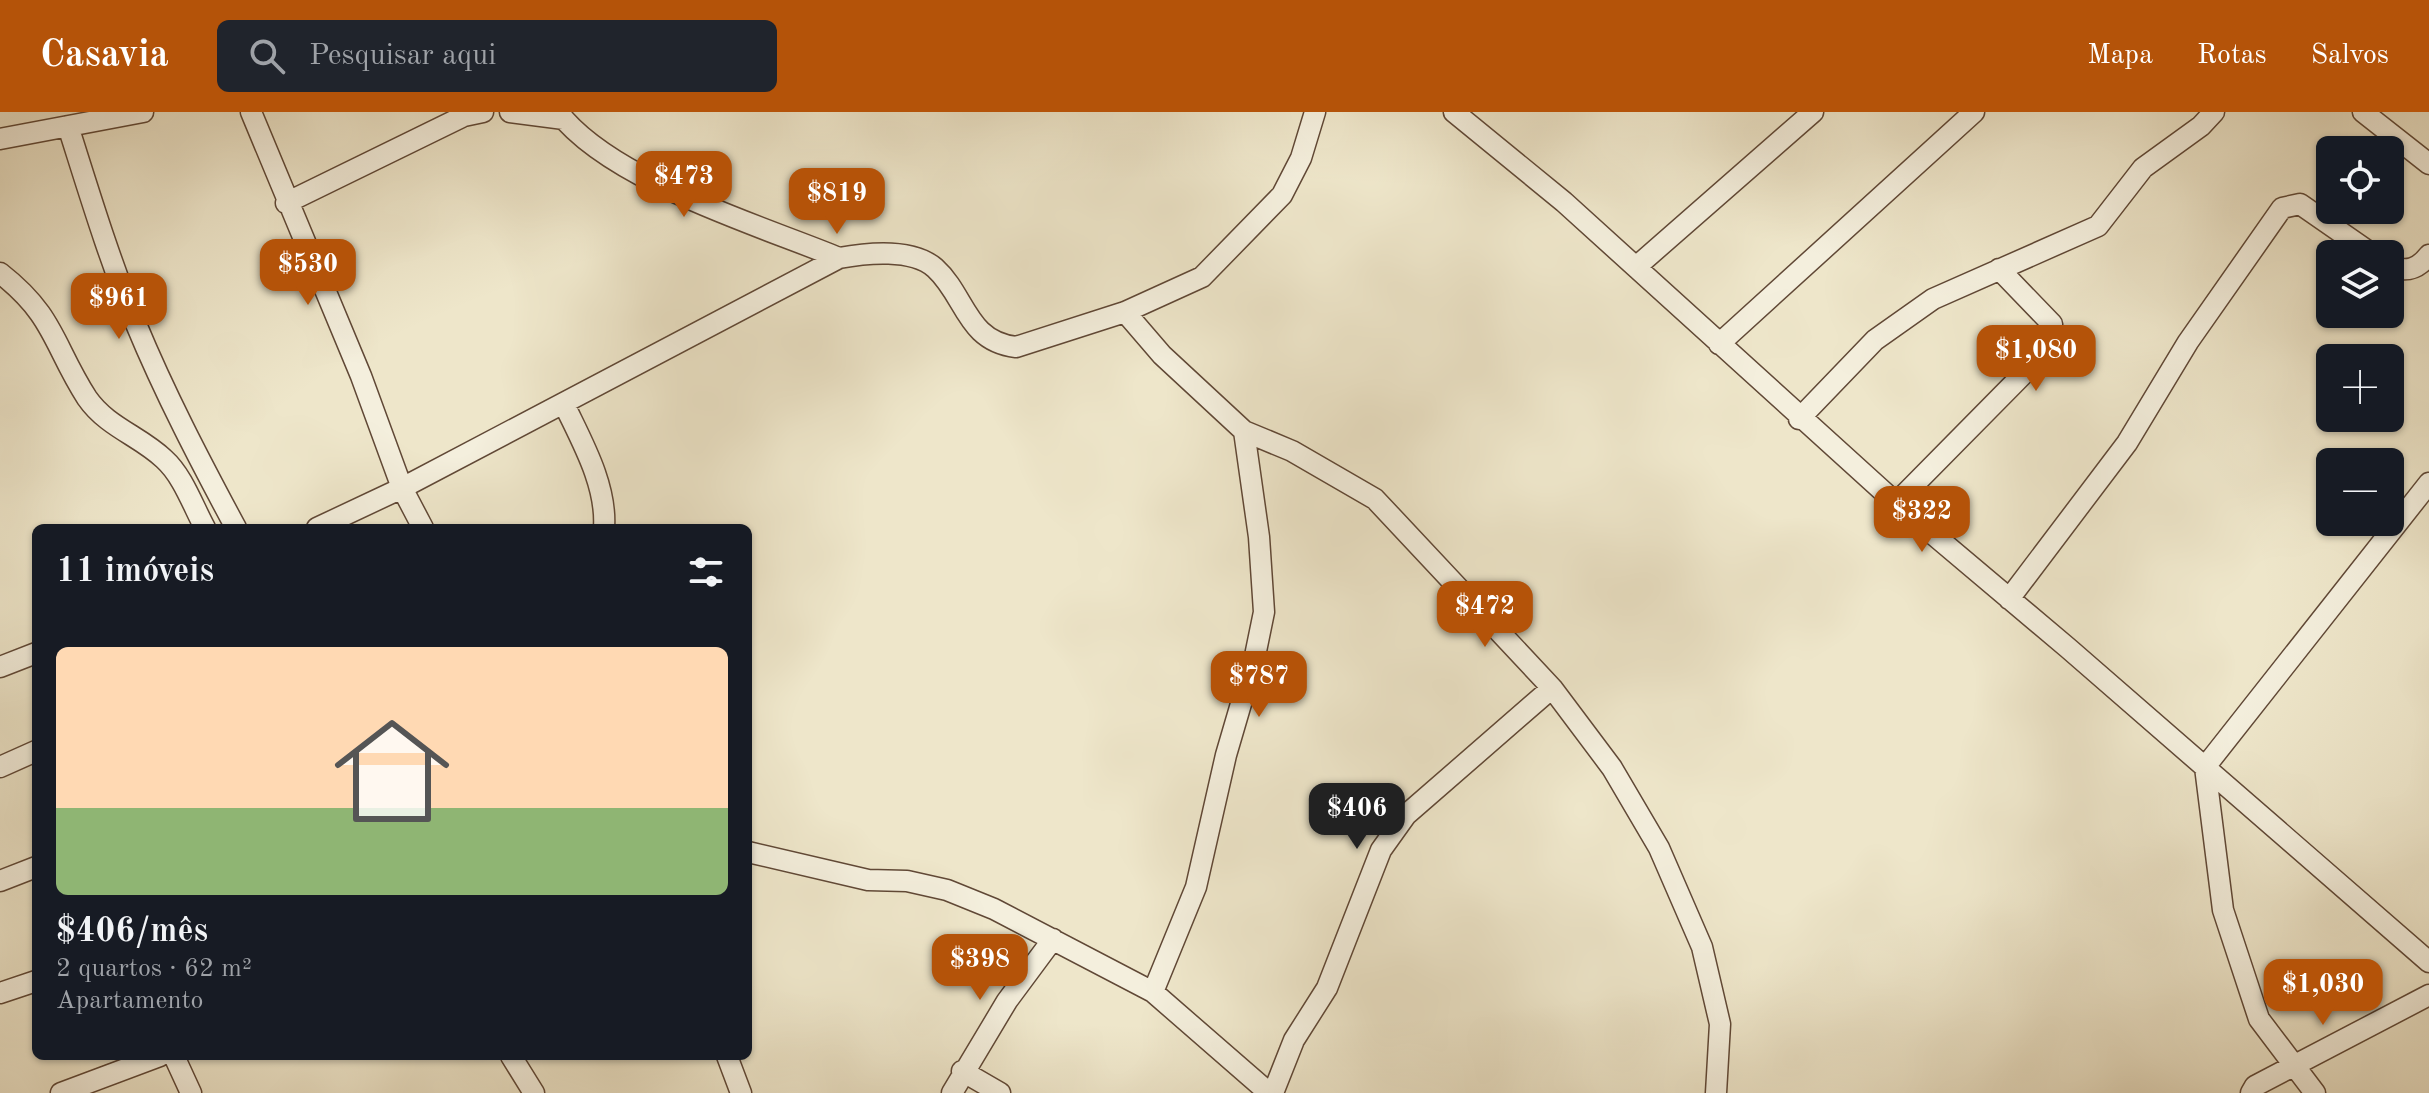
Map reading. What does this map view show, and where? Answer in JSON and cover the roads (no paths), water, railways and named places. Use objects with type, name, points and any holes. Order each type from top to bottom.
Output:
[{"type":"street","points":[[0,139],[143,112]]},
{"type":"street","points":[[251,112],[286,203],[361,376],[402,488],[421,524]]},
{"type":"street","points":[[286,203],[464,116],[483,112]]},
{"type":"street","points":[[510,112],[561,116],[614,160],[652,182],[839,258]]},
{"type":"street","points":[[326,524],[402,488],[769,292],[839,258],[865,253],[914,258],[935,268],[974,324],[996,345],[1016,347],[1125,312],[1202,277],[1282,195],[1301,158],[1315,112]]},
{"type":"street","points":[[1454,112],[1636,267],[1799,419],[2427,959]]},
{"type":"street","points":[[1636,267],[1813,112]]},
{"type":"street","points":[[1719,344],[1974,112]]},
{"type":"street","points":[[1799,419],[1875,340],[1933,299],[2050,250],[2098,226],[2143,168],[2201,126],[2214,112]]},
{"type":"street","points":[[2363,112],[2429,164]]},
{"type":"street","points":[[68,126],[107,249],[136,324],[179,421],[234,524]]},
{"type":"street","points":[[2009,599],[2127,443],[2188,342],[2282,208],[2300,204],[2352,240]]},
{"type":"street","points":[[2404,271],[2421,266],[2429,255]]},
{"type":"street","points":[[1896,503],[2053,344],[2052,324],[1999,269]]},
{"type":"street","points":[[0,273],[22,290],[46,318],[88,400],[120,431],[166,460],[203,524]]},
{"type":"street","points":[[1125,312],[1162,355],[1244,431],[1292,451],[1375,499],[1552,688],[1620,781],[1659,848],[1702,947],[1720,1024],[1716,1093]]},
{"type":"street","points":[[564,404],[592,464],[604,524]]},
{"type":"street","points":[[1153,992],[1196,887],[1226,755],[1255,656],[1264,612],[1259,537],[1244,431]]},
{"type":"street","points":[[2315,1093],[2259,1019],[2223,910],[2205,767],[2429,483]]},
{"type":"street","points":[[0,667],[32,655]]},
{"type":"street","points":[[752,853],[868,880],[907,881],[947,890],[1053,939],[1153,992],[1271,1093],[1294,1040],[1327,988],[1381,850],[1406,815],[1552,688]]},
{"type":"street","points":[[0,767],[32,753]]},
{"type":"street","points":[[0,881],[32,869]]},
{"type":"street","points":[[952,1093],[962,1071],[1007,1001],[1053,939]]},
{"type":"street","points":[[0,993],[32,982]]},
{"type":"street","points":[[2251,1093],[2255,1086],[2429,995]]},
{"type":"street","points":[[61,1093],[149,1060]]},
{"type":"street","points":[[176,1060],[191,1093]]},
{"type":"street","points":[[513,1060],[534,1093]]},
{"type":"street","points":[[729,1060],[741,1093]]},
{"type":"street","points":[[962,1071],[1000,1093]]}]
